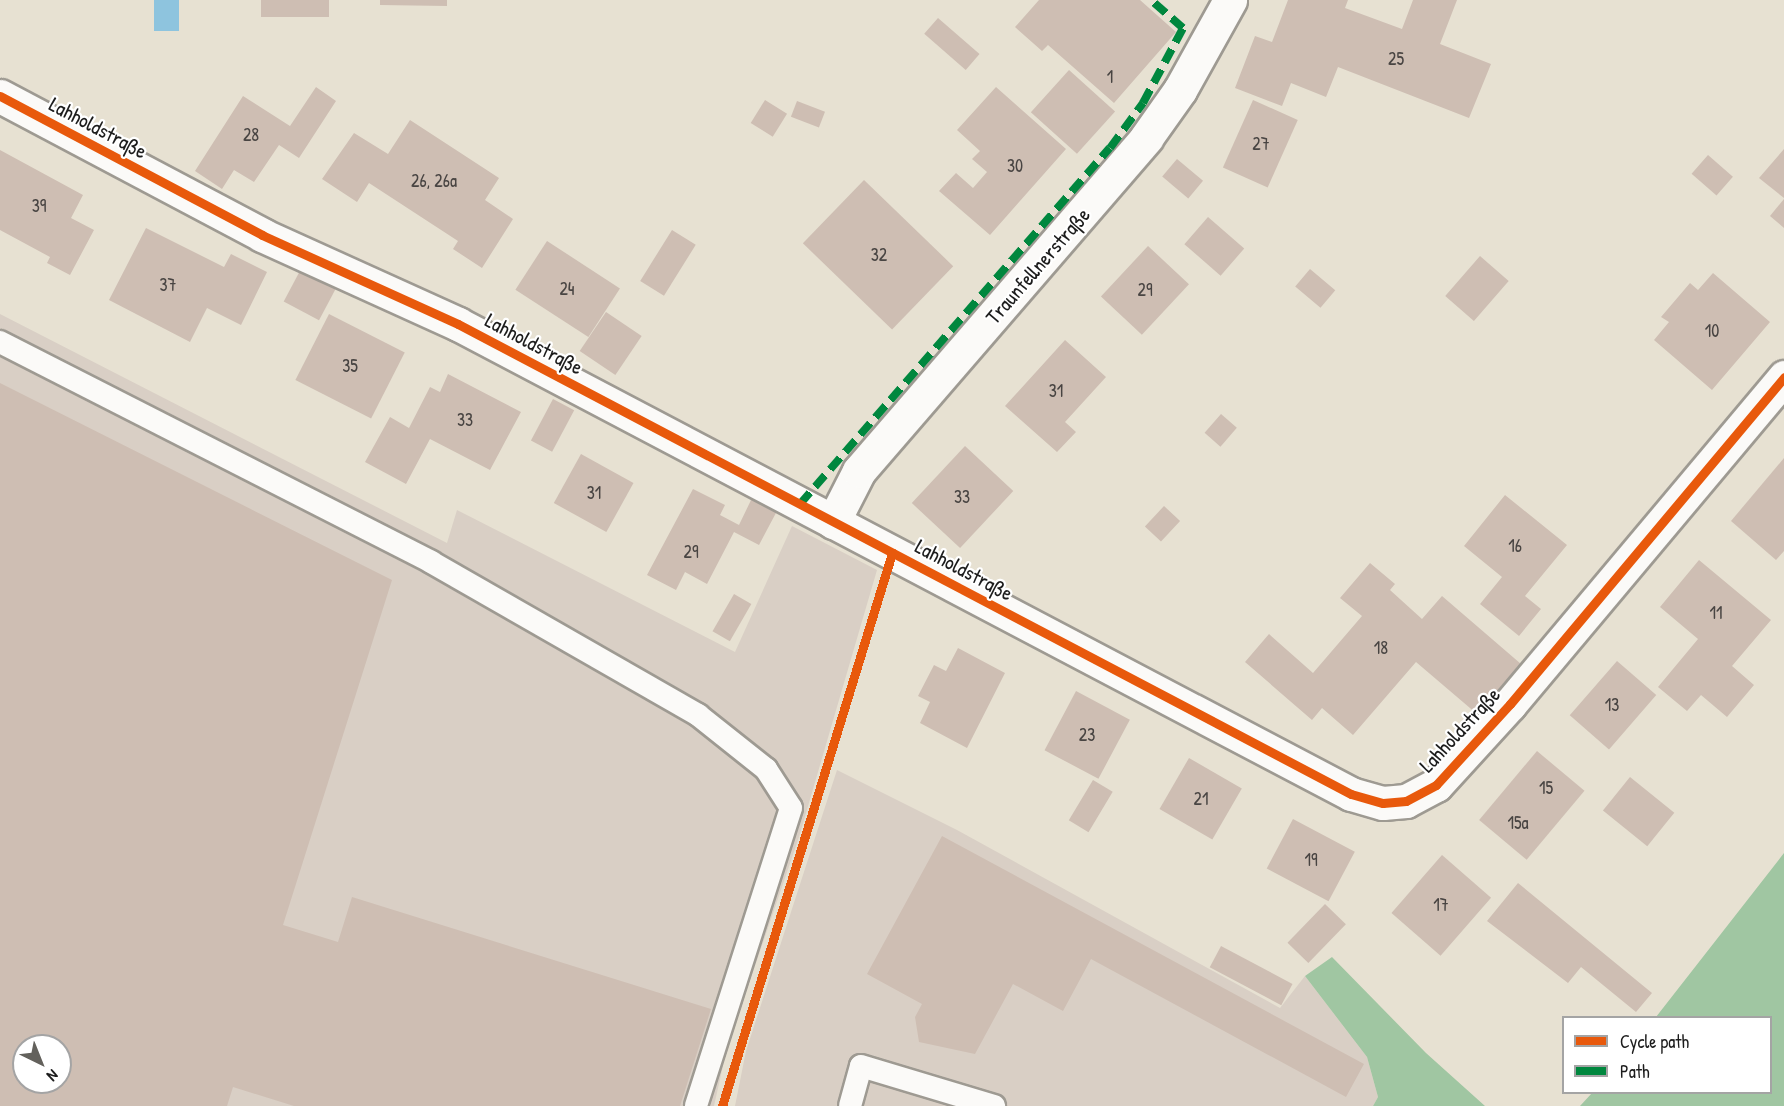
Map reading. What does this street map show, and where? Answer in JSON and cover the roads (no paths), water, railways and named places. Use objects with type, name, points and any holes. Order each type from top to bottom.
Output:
[{"type":"street","name":"Traunfellnerstraße","points":[[833,522],[859,471],[1146,138],[1180,90],[1230,0]]},
{"type":"street","name":"Lahholdstraße","points":[[0,96],[262,235],[458,324],[1351,795],[1383,803],[1406,801],[1436,785],[1510,704],[1784,377]]},
{"type":"lane","points":[[0,342],[431,562],[698,715],[766,769],[791,808],[696,1106]]},
{"type":"lane","points":[[850,1106],[861,1066],[994,1106]]},
{"type":"water","points":[[154,0],[179,0],[179,31],[154,31]]}]
